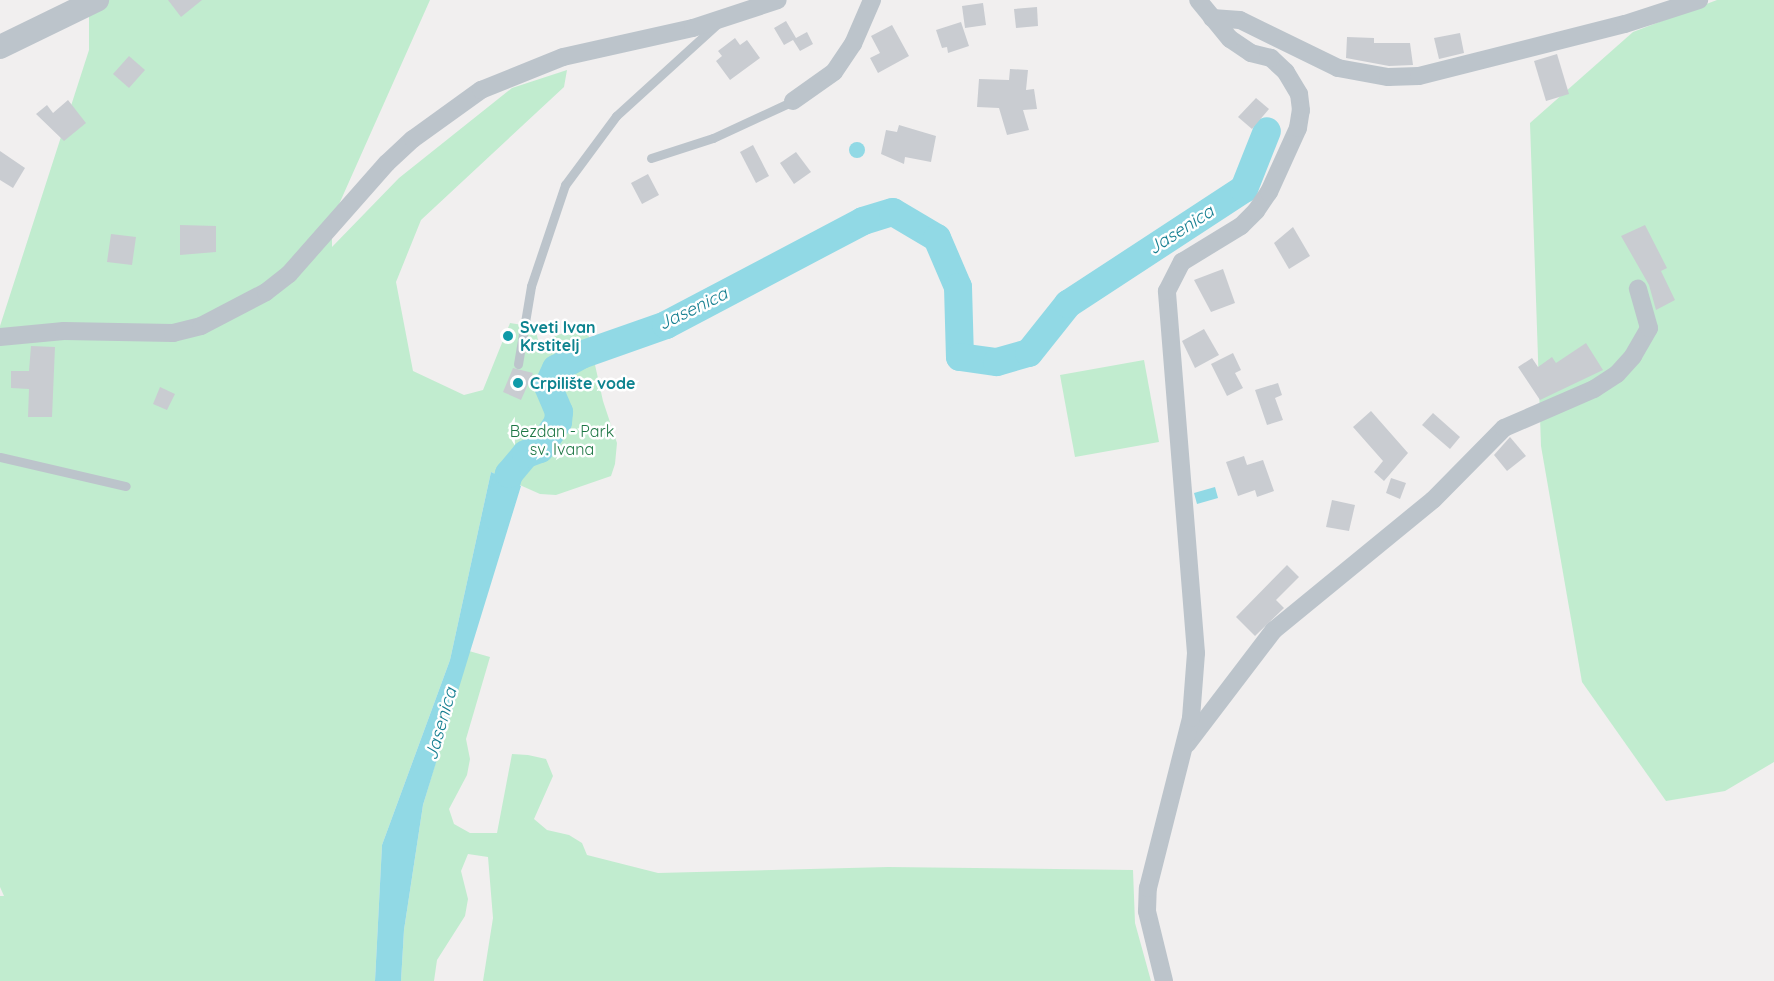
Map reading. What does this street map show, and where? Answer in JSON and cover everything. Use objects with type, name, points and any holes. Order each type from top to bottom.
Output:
[{"type":"street","points":[[0,47],[97,0]]},
{"type":"street","points":[[0,337],[64,331],[173,333],[201,326],[266,292],[289,274],[387,163],[413,139],[481,90],[563,57],[721,20],[778,0]]},
{"type":"street","points":[[793,101],[834,72],[853,44],[872,0]]},
{"type":"street","points":[[1164,981],[1146,911],[1148,888],[1183,751],[1196,689],[1196,653],[1167,291],[1182,262],[1241,226],[1256,211],[1269,192],[1298,128],[1301,110],[1299,94],[1286,72],[1271,58],[1251,54],[1230,39],[1198,0]]},
{"type":"street","points":[[1212,18],[1240,20],[1338,68],[1388,77],[1419,76],[1625,24],[1698,0]]},
{"type":"street","points":[[1183,751],[1274,630],[1433,500],[1504,428],[1594,389],[1617,374],[1634,356],[1649,328],[1638,289]]},
{"type":"lane","points":[[518,364],[531,286],[565,185],[616,116],[692,50],[721,20]]},
{"type":"lane","points":[[651,158],[713,138],[793,101]]},
{"type":"lane","points":[[0,457],[126,486]]},
{"type":"green space","name":"Bezdan - Park sv. Ivana","points":[[89,0],[430,0],[332,220],[332,247],[399,178],[512,88],[567,70],[564,87],[421,220],[396,282],[413,371],[464,395],[483,390],[510,323],[535,327],[538,340],[543,341],[586,324],[603,401],[617,443],[615,464],[611,476],[556,495],[540,494],[491,472],[450,660],[382,845],[375,981],[0,981],[0,896],[4,896],[0,887],[0,326],[89,50]]},
{"type":"green space","points":[[1717,0],[1774,0],[1774,762],[1725,791],[1666,801],[1582,682],[1541,446],[1530,123],[1633,32]]},
{"type":"green space","points":[[1144,360],[1159,442],[1075,457],[1060,375]]},
{"type":"green space","points":[[469,651],[490,657],[466,739],[470,759],[467,775],[449,809],[454,824],[470,833],[497,833],[512,754],[546,759],[553,776],[534,819],[547,830],[569,835],[582,843],[587,855],[658,873],[888,867],[1133,870],[1135,923],[1151,981],[483,981],[493,918],[488,857],[468,854],[461,871],[468,899],[465,916],[437,960],[434,981],[401,981],[404,930],[423,805]]},
{"type":"water","points":[[854,142],[860,142],[865,150],[863,156],[854,158],[849,153],[849,147]]},
{"type":"water","points":[[491,472],[521,486],[423,805],[404,930],[401,981],[375,981],[382,845],[450,660]]},
{"type":"water","points":[[1215,487],[1218,498],[1197,504],[1194,493]]},
{"type":"building","points":[[168,0],[202,0],[181,17]]},
{"type":"building","points":[[983,3],[986,25],[965,28],[962,6]]},
{"type":"building","points":[[1037,7],[1038,26],[1016,28],[1014,9]]},
{"type":"building","points":[[786,21],[796,38],[807,32],[813,44],[800,51],[793,40],[784,45],[774,28]]},
{"type":"building","points":[[961,22],[969,46],[948,53],[947,47],[942,48],[936,30]]},
{"type":"building","points":[[892,25],[909,56],[878,73],[870,58],[880,53],[871,36]]},
{"type":"building","points":[[1460,33],[1464,53],[1439,59],[1434,38]]},
{"type":"building","points":[[1347,37],[1374,38],[1374,43],[1410,43],[1413,65],[1389,66],[1346,58]]},
{"type":"building","points":[[735,38],[740,45],[747,40],[760,58],[730,80],[716,61],[722,56],[718,51]]},
{"type":"building","points":[[1557,54],[1569,94],[1546,101],[1534,61]]},
{"type":"building","points":[[129,56],[145,70],[129,88],[113,74]]},
{"type":"building","points":[[1010,69],[1028,70],[1026,90],[1034,89],[1037,109],[1023,110],[1029,130],[1007,135],[999,108],[977,107],[979,79],[1009,80]]},
{"type":"building","points":[[1256,98],[1269,109],[1252,129],[1238,117]]},
{"type":"building","points":[[68,100],[86,123],[64,141],[36,114],[47,105],[53,113]]},
{"type":"building","points":[[899,125],[936,136],[931,162],[905,157],[904,164],[881,154],[886,130],[897,132]]},
{"type":"building","points":[[753,145],[769,176],[756,183],[740,152]]},
{"type":"building","points":[[0,151],[25,168],[13,188],[0,180]]},
{"type":"building","points":[[796,152],[811,172],[794,184],[780,163]]},
{"type":"building","points":[[648,174],[659,195],[642,204],[631,183]]},
{"type":"building","points":[[180,225],[216,226],[216,252],[180,255]]},
{"type":"building","points":[[1645,225],[1667,268],[1661,271],[1675,300],[1656,310],[1649,285],[1621,236]]},
{"type":"building","points":[[1293,227],[1310,256],[1289,269],[1274,243]]},
{"type":"building","points":[[111,234],[136,237],[132,265],[107,262]]},
{"type":"building","points":[[1223,269],[1235,303],[1211,312],[1194,280]]},
{"type":"building","points":[[1204,329],[1219,355],[1195,368],[1182,341]]},
{"type":"building","points":[[1586,343],[1603,370],[1540,400],[1518,367],[1532,358],[1538,367],[1552,357],[1556,363]]},
{"type":"building","points":[[31,346],[55,347],[52,417],[28,417],[29,389],[11,388],[11,371],[29,371]]},
{"type":"building","points":[[1233,353],[1241,370],[1235,373],[1243,388],[1227,396],[1211,364]]},
{"type":"building","name":"Crpilište vode","points":[[513,368],[533,373],[521,400],[503,392]]},
{"type":"building","points":[[1278,383],[1282,395],[1275,398],[1283,420],[1267,425],[1255,390]]},
{"type":"building","points":[[160,387],[175,394],[167,410],[153,404]]},
{"type":"building","points":[[1371,411],[1408,453],[1384,481],[1374,472],[1383,461],[1353,427]]},
{"type":"building","points":[[1433,413],[1460,437],[1450,449],[1422,425]]},
{"type":"building","points":[[1510,437],[1526,456],[1507,471],[1494,455]]},
{"type":"building","points":[[1244,456],[1247,465],[1263,460],[1274,491],[1257,497],[1255,490],[1238,496],[1226,462]]},
{"type":"building","points":[[1391,478],[1406,483],[1400,499],[1386,493]]},
{"type":"building","points":[[1332,500],[1355,505],[1349,531],[1326,527]]},
{"type":"building","points":[[1287,565],[1299,577],[1276,600],[1284,608],[1255,636],[1236,617]]},
{"type":"waterway","name":"Jasenica","points":[[496,517],[509,474],[526,454],[540,449],[558,422],[559,412],[548,386],[556,369],[581,355],[666,325],[863,221],[893,212],[937,238],[958,287],[960,357],[997,362],[1029,353],[1068,304],[1244,189],[1267,131]]},
{"type":"place","name":"Sveti Ivan Krstitelj","points":[[508,336]]},
{"type":"place","name":"Crpilište vode","points":[[518,383]]}]
